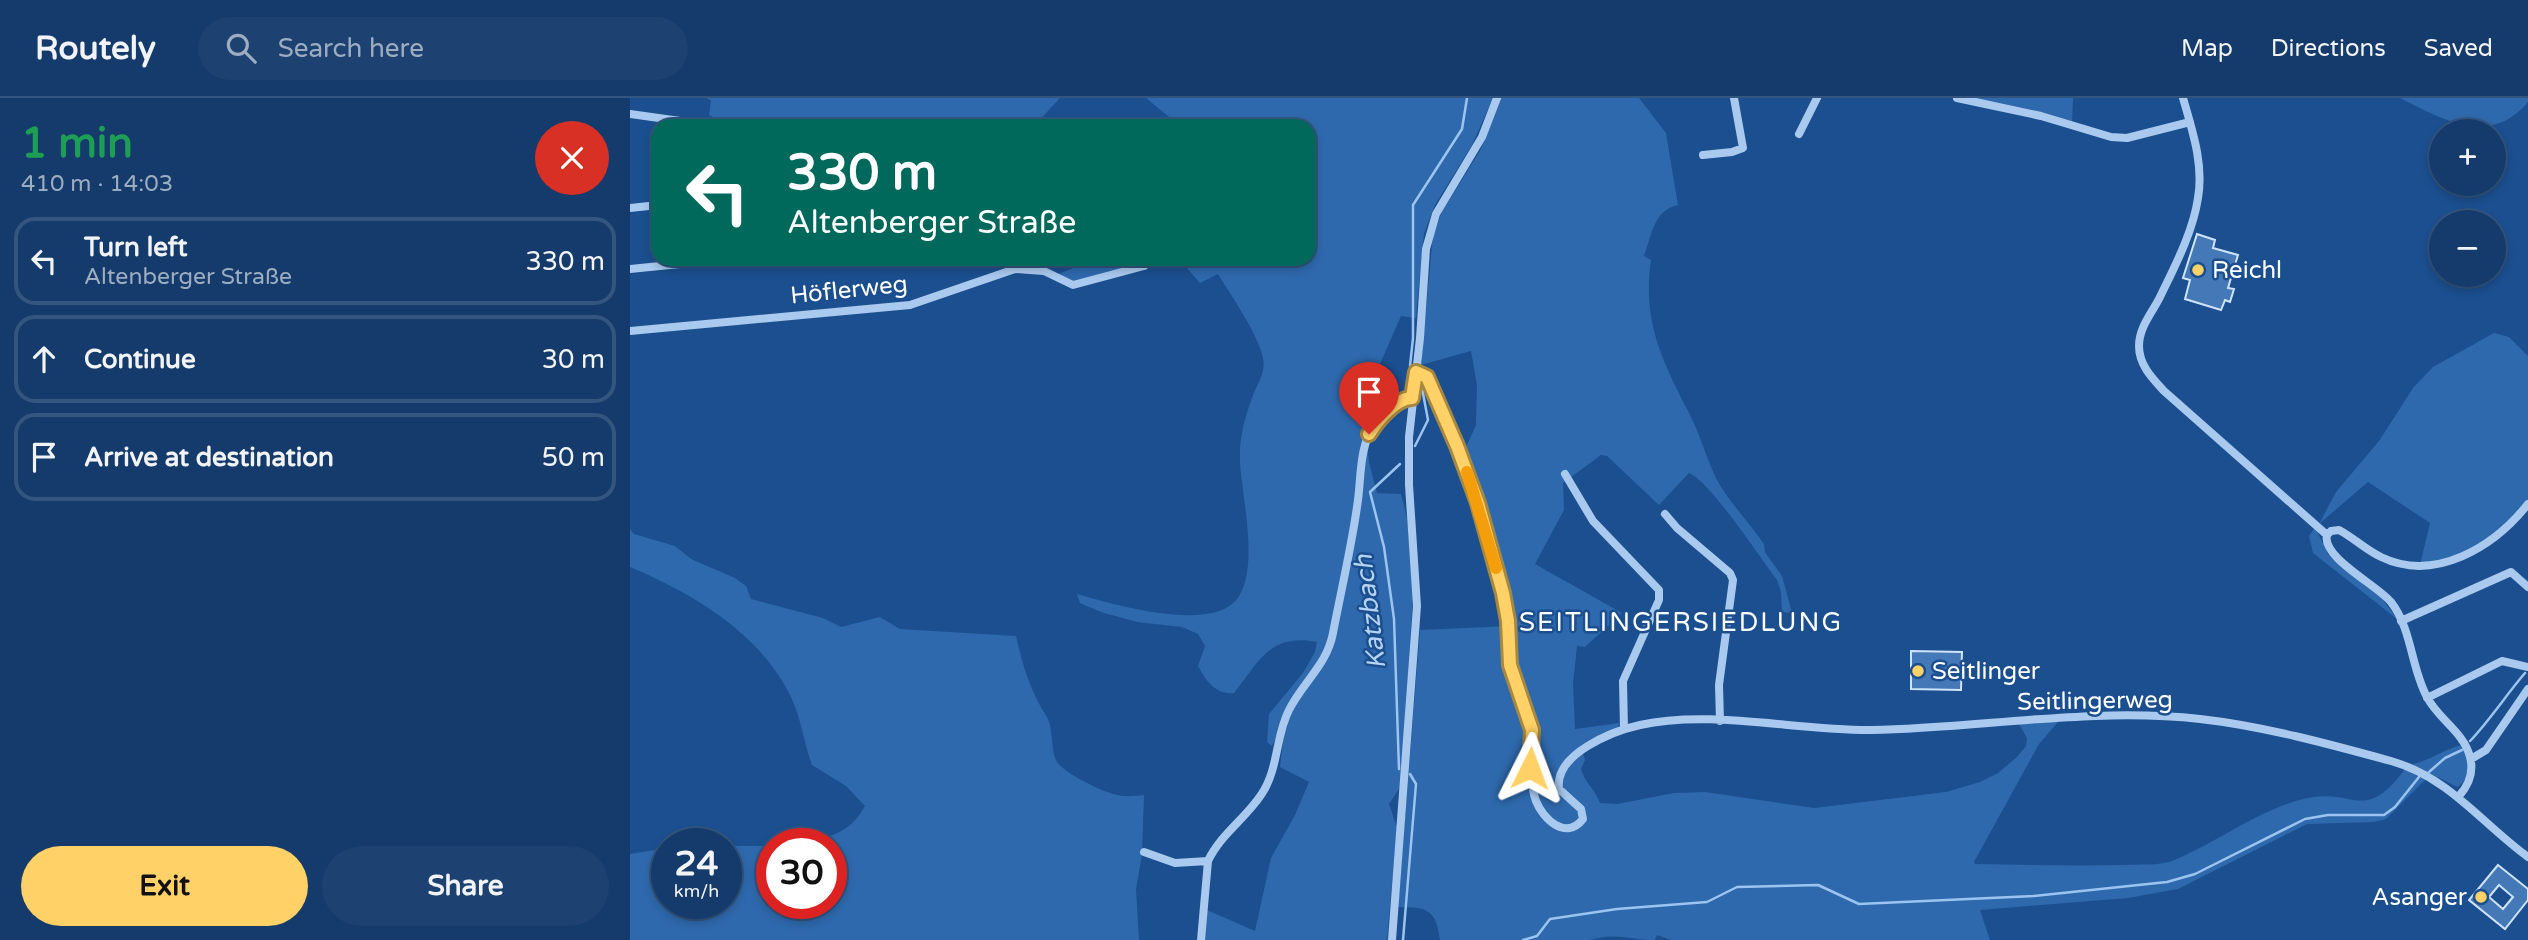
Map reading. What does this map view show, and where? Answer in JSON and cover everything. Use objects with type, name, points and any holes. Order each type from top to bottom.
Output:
[{"type":"street","points":[[1392,940],[1416,614],[1408,472],[1426,249],[1432,223],[1482,137],[1497,98]]},
{"type":"street","points":[[1703,155],[1743,148],[1734,98]]},
{"type":"street","points":[[1799,134],[1817,98]]},
{"type":"street","points":[[1957,98],[2041,116],[2111,137],[2127,138],[2190,122]]},
{"type":"street","points":[[2183,98],[2199,170],[2198,199],[2173,269],[2140,336],[2141,358],[2151,377],[2164,391],[2327,535],[2328,547],[2334,555],[2383,594],[2401,621],[2417,675],[2427,698],[2461,737],[2471,759],[2469,781],[2459,796]]},
{"type":"street","points":[[630,114],[666,119]]},
{"type":"street","points":[[630,208],[651,206]]},
{"type":"street","points":[[630,269],[660,266]]},
{"type":"street","name":"Höflerweg","points":[[630,331],[910,304],[1015,269],[1044,271],[1073,285],[1144,266]]},
{"type":"street","name":"Seitlingerweg","points":[[1416,372],[1425,375],[1433,386],[1478,503],[1506,605],[1510,665],[1531,723],[1532,789],[1539,808],[1548,821],[1568,828],[1583,819],[1581,809],[1559,789],[1559,777],[1563,769],[1584,749],[1624,729],[1664,720],[1874,730],[2110,717],[2201,719],[2393,762],[2423,773],[2459,796],[2497,834],[2528,857]]},
{"type":"street","points":[[1201,940],[1208,861],[1221,840],[1263,792],[1275,764],[1281,731],[1289,710],[1326,657],[1355,525],[1366,442],[1377,423],[1402,400],[1412,398]]},
{"type":"street","points":[[1565,474],[1593,521],[1659,590],[1658,600],[1623,681],[1624,729]]},
{"type":"street","points":[[2327,535],[2331,531],[2339,530],[2383,558],[2416,567],[2432,566],[2448,562],[2482,546],[2512,523],[2528,504]]},
{"type":"street","points":[[1665,514],[1677,528],[1730,573],[1733,580],[1719,685],[1720,721]]},
{"type":"street","points":[[2401,621],[2511,572],[2528,587]]},
{"type":"street","points":[[2427,698],[2502,661],[2528,667]]},
{"type":"street","points":[[2471,759],[2486,750],[2528,689]]},
{"type":"street","points":[[1144,852],[1175,863],[1208,861]]},
{"type":"shaded area","points":[[706,98],[1060,98],[1040,119],[717,119],[709,115],[711,100]]},
{"type":"shaded area","points":[[1146,98],[1493,98],[1472,145],[1435,205],[1424,233],[1416,318],[1401,316],[1380,364],[1365,427],[1369,462],[1377,493],[1401,494],[1407,518],[1413,594],[1401,786],[1389,804],[1397,827],[1387,940],[1203,940],[1207,910],[1255,931],[1271,858],[1295,815],[1309,782],[1280,767],[1284,734],[1288,725],[1282,726],[1272,746],[1267,742],[1269,714],[1303,673],[1315,652],[1317,642],[1301,640],[1276,646],[1267,652],[1234,693],[1222,692],[1212,686],[1198,666],[1205,646],[1198,634],[1182,627],[1137,622],[1101,612],[1080,603],[1077,594],[1156,613],[1200,615],[1232,604],[1241,592],[1246,576],[1248,536],[1240,444],[1247,413],[1262,374],[1263,358],[1250,326],[1218,274],[1200,283],[1185,266],[1316,266],[1316,119],[1172,119]]},
{"type":"shaded area","points":[[1500,98],[1639,98],[1666,133],[1678,205],[1664,212],[1659,218],[1644,256],[1651,260],[1649,302],[1656,340],[1716,478],[1764,544],[1765,552],[1782,576],[1792,613],[1782,612],[1777,580],[1747,539],[1709,490],[1689,473],[1659,505],[1607,456],[1601,455],[1563,483],[1564,510],[1535,564],[1622,613],[1585,647],[1577,646],[1573,684],[1575,729],[1620,723],[1617,728],[1581,747],[1585,760],[1581,769],[1600,803],[1617,804],[1674,793],[1705,792],[1814,808],[1946,792],[1980,782],[1998,773],[2017,757],[2026,746],[2027,738],[2019,724],[2058,722],[2039,744],[1975,864],[2161,864],[2289,803],[2324,796],[2369,800],[2391,786],[2405,769],[2426,779],[2386,819],[2374,822],[2307,824],[2178,889],[2128,898],[1980,910],[1990,940],[1671,940],[1657,935],[1655,940],[1616,936],[1590,940],[1440,940],[1436,922],[1428,912],[1423,909],[1398,907],[1420,630],[1509,626],[1463,454],[1476,425],[1477,385],[1471,351],[1421,365],[1433,235],[1442,212],[1481,149]]},
{"type":"shaded area","points":[[1967,98],[2073,98],[2072,123]]},
{"type":"shaded area","points":[[2400,98],[2528,98],[2528,102],[2514,116],[2506,120],[2445,119]]},
{"type":"shaded area","points":[[1078,266],[1133,266],[1074,283],[1056,275]]},
{"type":"shaded area","points":[[2494,333],[2509,337],[2528,356],[2528,499],[2511,520],[2494,535],[2455,557],[2420,565],[2430,523],[2368,482],[2319,524],[2336,492],[2379,441],[2413,388],[2433,367]]},
{"type":"shaded area","points":[[2315,527],[2328,554],[2379,594],[2397,619],[2313,553],[2309,536]]},
{"type":"shaded area","points":[[630,529],[634,534],[675,546],[691,559],[735,578],[746,586],[751,599],[823,618],[841,627],[880,617],[900,629],[1016,636],[1028,678],[1051,727],[1054,755],[1060,765],[1084,781],[1111,793],[1124,796],[1144,795],[1142,854],[1136,889],[1139,940],[630,940],[630,854],[651,851],[651,919],[742,919],[742,846],[756,846],[756,919],[847,919],[846,828],[865,806],[846,786],[812,765],[791,697],[762,653],[723,618],[701,603],[630,567]]},
{"type":"shaded area","points":[[2462,745],[2469,768],[2466,778],[2457,787],[2412,764],[2449,749]]},
{"type":"building","name":"Reichl","points":[[2197,234],[2215,240],[2213,248],[2238,255],[2228,288],[2234,289],[2230,302],[2225,300],[2221,310],[2185,299],[2190,280],[2183,278]]},
{"type":"building","name":"Seitlinger","points":[[1911,651],[1962,652],[1961,690],[1911,689]]},
{"type":"building","name":"Asanger","points":[[2498,865],[2528,889],[2528,900],[2505,929],[2469,900]],"holes":[[[2499,885],[2513,897],[2503,909],[2489,897]]]},
{"type":"waterway","name":"Katzbach","points":[[1410,366],[1413,338],[1413,205],[1462,129],[1467,98]]},
{"type":"waterway","name":"Katzbach","points":[[1415,446],[1428,420],[1422,388]]},
{"type":"waterway","name":"Katzbach","points":[[1399,769],[1394,619],[1384,547],[1370,492],[1400,464]]},
{"type":"waterway","points":[[2470,741],[2525,673]]},
{"type":"waterway","points":[[2429,772],[2445,758],[2462,750]]},
{"type":"waterway","name":"Katzbach","points":[[1403,940],[1416,784],[1410,774]]},
{"type":"waterway","points":[[1523,940],[1537,936],[1550,919],[1617,909],[1707,902],[1737,887],[1818,885],[1859,904],[2034,896],[2167,882],[2195,874],[2305,819],[2328,815],[2384,815],[2395,807],[2419,777]]},
{"type":"slow traffic","points":[[1467,472],[1496,568]]},
{"type":"place","name":"Reichl","points":[[2198,270]]},
{"type":"place","name":"Seitlinger","points":[[1918,671]]},
{"type":"place","name":"Asanger","points":[[2481,897]]},
{"type":"district","name":"SEITLINGERSIEDLUNG","points":[[1681,622]]},
{"type":"route","points":[[1369,434],[1398,404],[1406,398],[1412,398],[1416,372],[1427,377],[1433,386],[1478,503],[1503,593],[1508,621],[1508,656],[1531,723],[1530,768]]}]
